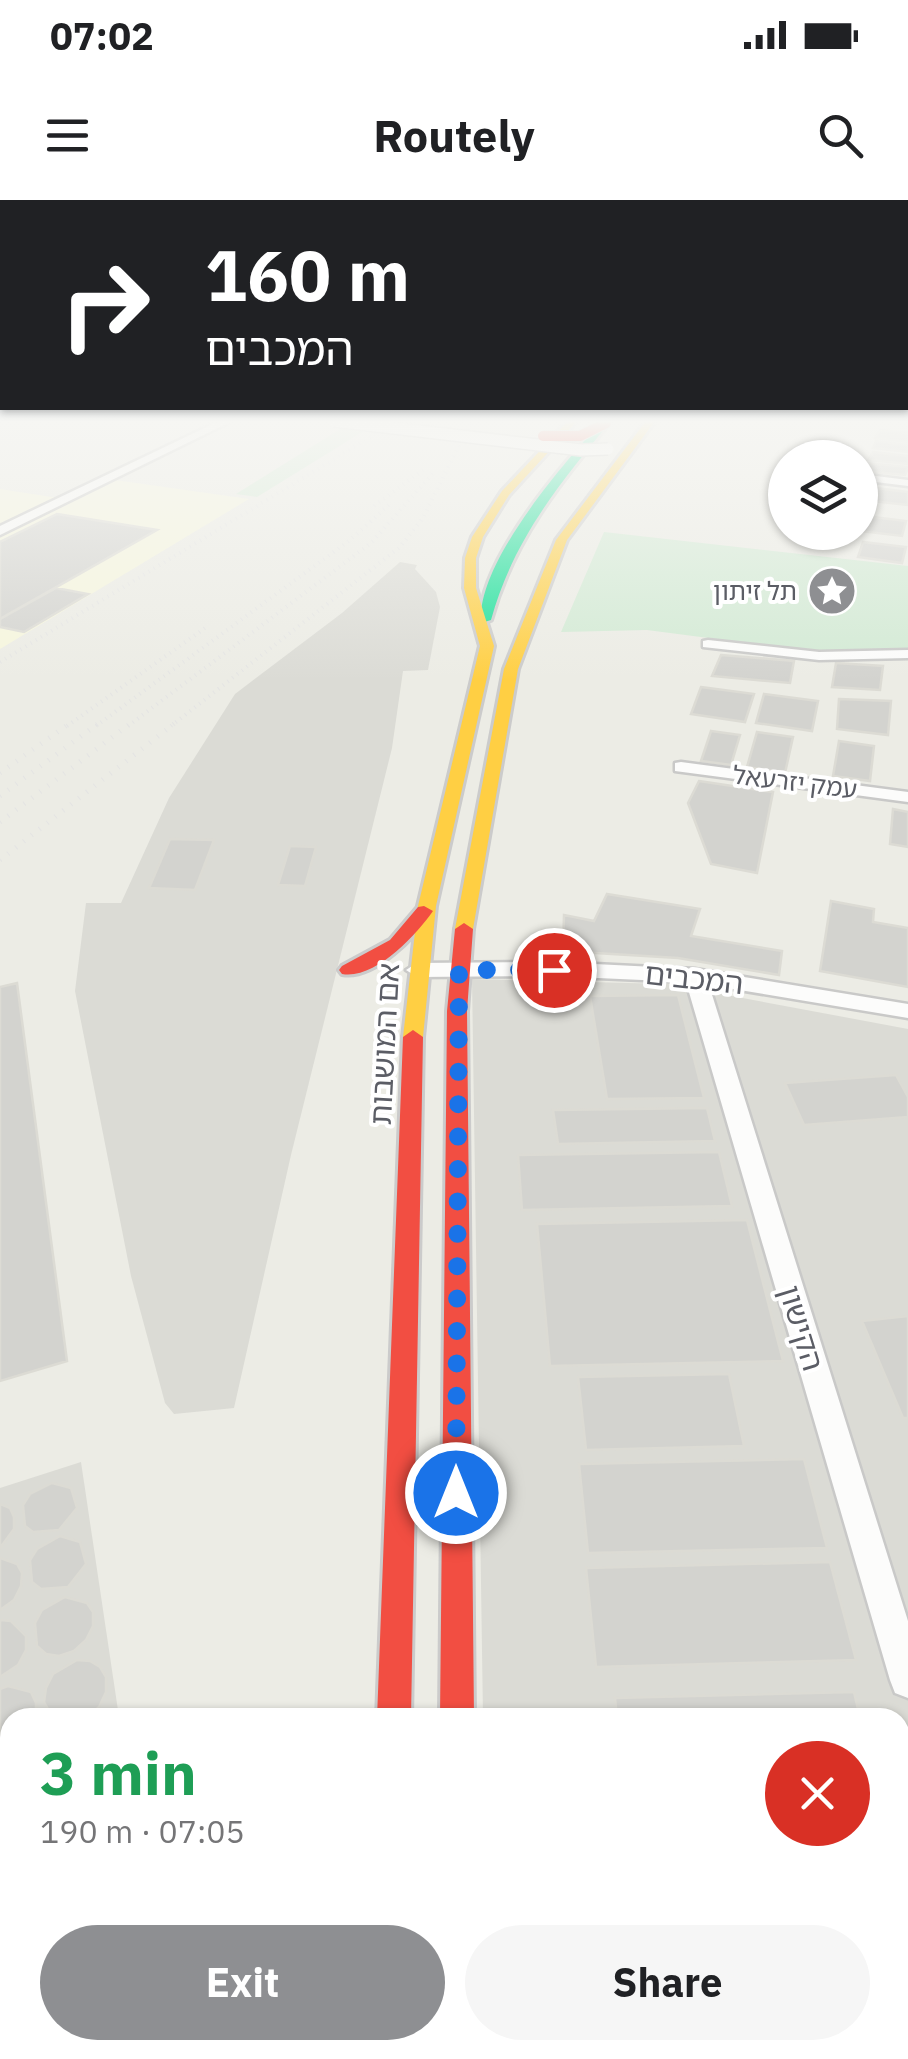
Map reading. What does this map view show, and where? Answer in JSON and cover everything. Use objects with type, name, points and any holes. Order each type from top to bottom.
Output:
[{"type":"main road","name":"אם המושבות","points":[[394,1708],[400,1416],[417,970],[427,906],[487,646],[486,620],[468,577],[471,553],[482,526],[498,508]]},
{"type":"main road","points":[[486,620],[490,586],[508,546],[540,508]]},
{"type":"main road","points":[[457,1708],[459,970],[511,669],[516,602],[530,558],[558,508]]},
{"type":"main road","points":[[511,669],[562,540],[584,508]]},
{"type":"main road","points":[[349,970],[397,944],[427,906]]},
{"type":"street","points":[[0,531],[46,508]]},
{"type":"street","points":[[708,644],[818,656],[908,654]]},
{"type":"street","name":"עמק יזרעאל","points":[[681,768],[908,796]]},
{"type":"street","name":"המכבים","points":[[417,970],[695,976],[908,1011]]},
{"type":"street","name":"הקישון","points":[[695,976],[908,1680]]},
{"type":"shaded area","points":[[0,508],[234,508],[0,649]]},
{"type":"shaded area","points":[[604,532],[908,566],[908,652],[839,655],[647,630],[561,632]]},
{"type":"shaded area","points":[[400,562],[417,565],[415,569],[436,592],[440,607],[428,670],[403,671],[392,748],[291,1155],[234,1408],[174,1414],[165,1403],[131,1276],[75,991],[86,903],[121,903],[169,798],[235,694],[342,613]]},
{"type":"shaded area","points":[[472,979],[668,984],[908,1029],[908,1708],[483,1708]]},
{"type":"shaded area","points":[[81,1462],[118,1708],[0,1708],[0,1488]]},
{"type":"building","points":[[57,514],[157,530],[0,619],[0,542]]},
{"type":"building","points":[[878,518],[906,521],[902,536],[878,533]]},
{"type":"building","points":[[878,544],[906,547],[902,563],[858,557],[860,550],[878,550]]},
{"type":"building","points":[[56,588],[88,594],[24,632],[0,627],[0,619]]},
{"type":"building","points":[[721,655],[794,661],[790,683],[712,676]]},
{"type":"building","points":[[836,663],[883,666],[880,690],[832,687]]},
{"type":"building","points":[[701,687],[754,694],[745,722],[691,714]]},
{"type":"building","points":[[764,694],[818,701],[812,731],[756,723]]},
{"type":"building","points":[[839,699],[891,701],[888,735],[837,729]]},
{"type":"building","points":[[711,731],[740,735],[731,765],[701,761]]},
{"type":"building","points":[[757,732],[793,737],[785,773],[747,767]]},
{"type":"building","points":[[839,741],[874,746],[870,781],[833,776]]},
{"type":"building","points":[[699,781],[773,792],[757,873],[711,864],[688,803]]},
{"type":"building","points":[[893,809],[908,812],[908,847],[890,844]]},
{"type":"building","points":[[170,839],[214,840],[195,890],[149,888]]},
{"type":"building","points":[[290,846],[316,847],[305,886],[278,885]]},
{"type":"building","points":[[607,894],[700,909],[691,936],[782,951],[779,975],[678,958],[563,951],[564,915],[594,921]]},
{"type":"building","points":[[831,901],[874,909],[873,922],[908,928],[908,987],[820,971]]},
{"type":"building","points":[[17,983],[67,1361],[0,1381],[0,987]]},
{"type":"building","points":[[678,995],[704,1098],[607,1099],[590,996]]},
{"type":"building","points":[[896,1075],[908,1097],[908,1117],[804,1125],[785,1083]]},
{"type":"building","points":[[707,1108],[715,1141],[558,1144],[553,1110]]},
{"type":"building","points":[[719,1152],[732,1206],[522,1210],[518,1155]]},
{"type":"building","points":[[747,1220],[783,1361],[550,1366],[537,1224]]},
{"type":"building","points":[[908,1316],[908,1418],[903,1418],[862,1321]]},
{"type":"building","points":[[729,1374],[744,1446],[586,1450],[578,1377]]},
{"type":"building","points":[[804,1459],[827,1548],[588,1553],[579,1464]]},
{"type":"building","points":[[52,1483],[71,1488],[77,1508],[59,1530],[33,1532],[25,1526],[23,1505],[30,1494]]},
{"type":"building","points":[[0,1504],[10,1508],[14,1529],[0,1548]]},
{"type":"building","points":[[60,1536],[80,1542],[86,1564],[68,1587],[41,1589],[32,1582],[30,1560],[37,1549]]},
{"type":"building","points":[[0,1558],[17,1564],[22,1573],[14,1600],[0,1610]]},
{"type":"building","points":[[830,1562],[856,1660],[596,1667],[586,1568]]},
{"type":"building","points":[[65,1597],[87,1603],[93,1612],[93,1626],[74,1651],[59,1656],[46,1654],[37,1646],[35,1623],[42,1610]]},
{"type":"building","points":[[0,1620],[11,1621],[26,1636],[26,1650],[18,1665],[0,1677]]},
{"type":"building","points":[[77,1660],[100,1667],[106,1677],[106,1692],[99,1707],[47,1708],[46,1688],[53,1674]]},
{"type":"building","points":[[8,1686],[31,1692],[36,1708],[0,1708],[0,1689]]},
{"type":"building","points":[[854,1692],[858,1708],[616,1708],[615,1698]]},
{"type":"railway","points":[[0,662],[254,508]]},
{"type":"railway","points":[[96,726],[350,540],[386,508]]},
{"type":"railway","points":[[128,726],[371,543],[402,508]]},
{"type":"railway","points":[[171,726],[400,547],[428,508]]},
{"type":"railway","points":[[67,726],[208,626]]},
{"type":"railway","points":[[0,773],[70,723]]},
{"type":"railway","points":[[0,796],[99,723]]},
{"type":"railway","points":[[0,822],[131,723]]},
{"type":"railway","points":[[0,860],[175,723]]},
{"type":"traffic: fast","points":[[485,620],[504,563],[536,508]]},
{"type":"traffic: slow","points":[[413,1037],[427,906],[487,646],[470,588],[470,558],[495,508]]},
{"type":"traffic: slow","points":[[464,929],[511,669],[562,540],[586,508]]},
{"type":"traffic: jam","points":[[349,970],[397,944],[424,911]]},
{"type":"traffic: jam","points":[[457,1708],[457,1011],[464,929]]},
{"type":"traffic: jam","points":[[394,1708],[413,1037]]},
{"type":"place","name":"תל זיתון","points":[[832,591]]},
{"type":"route","points":[[456,1493],[459,970],[554,970]]}]
